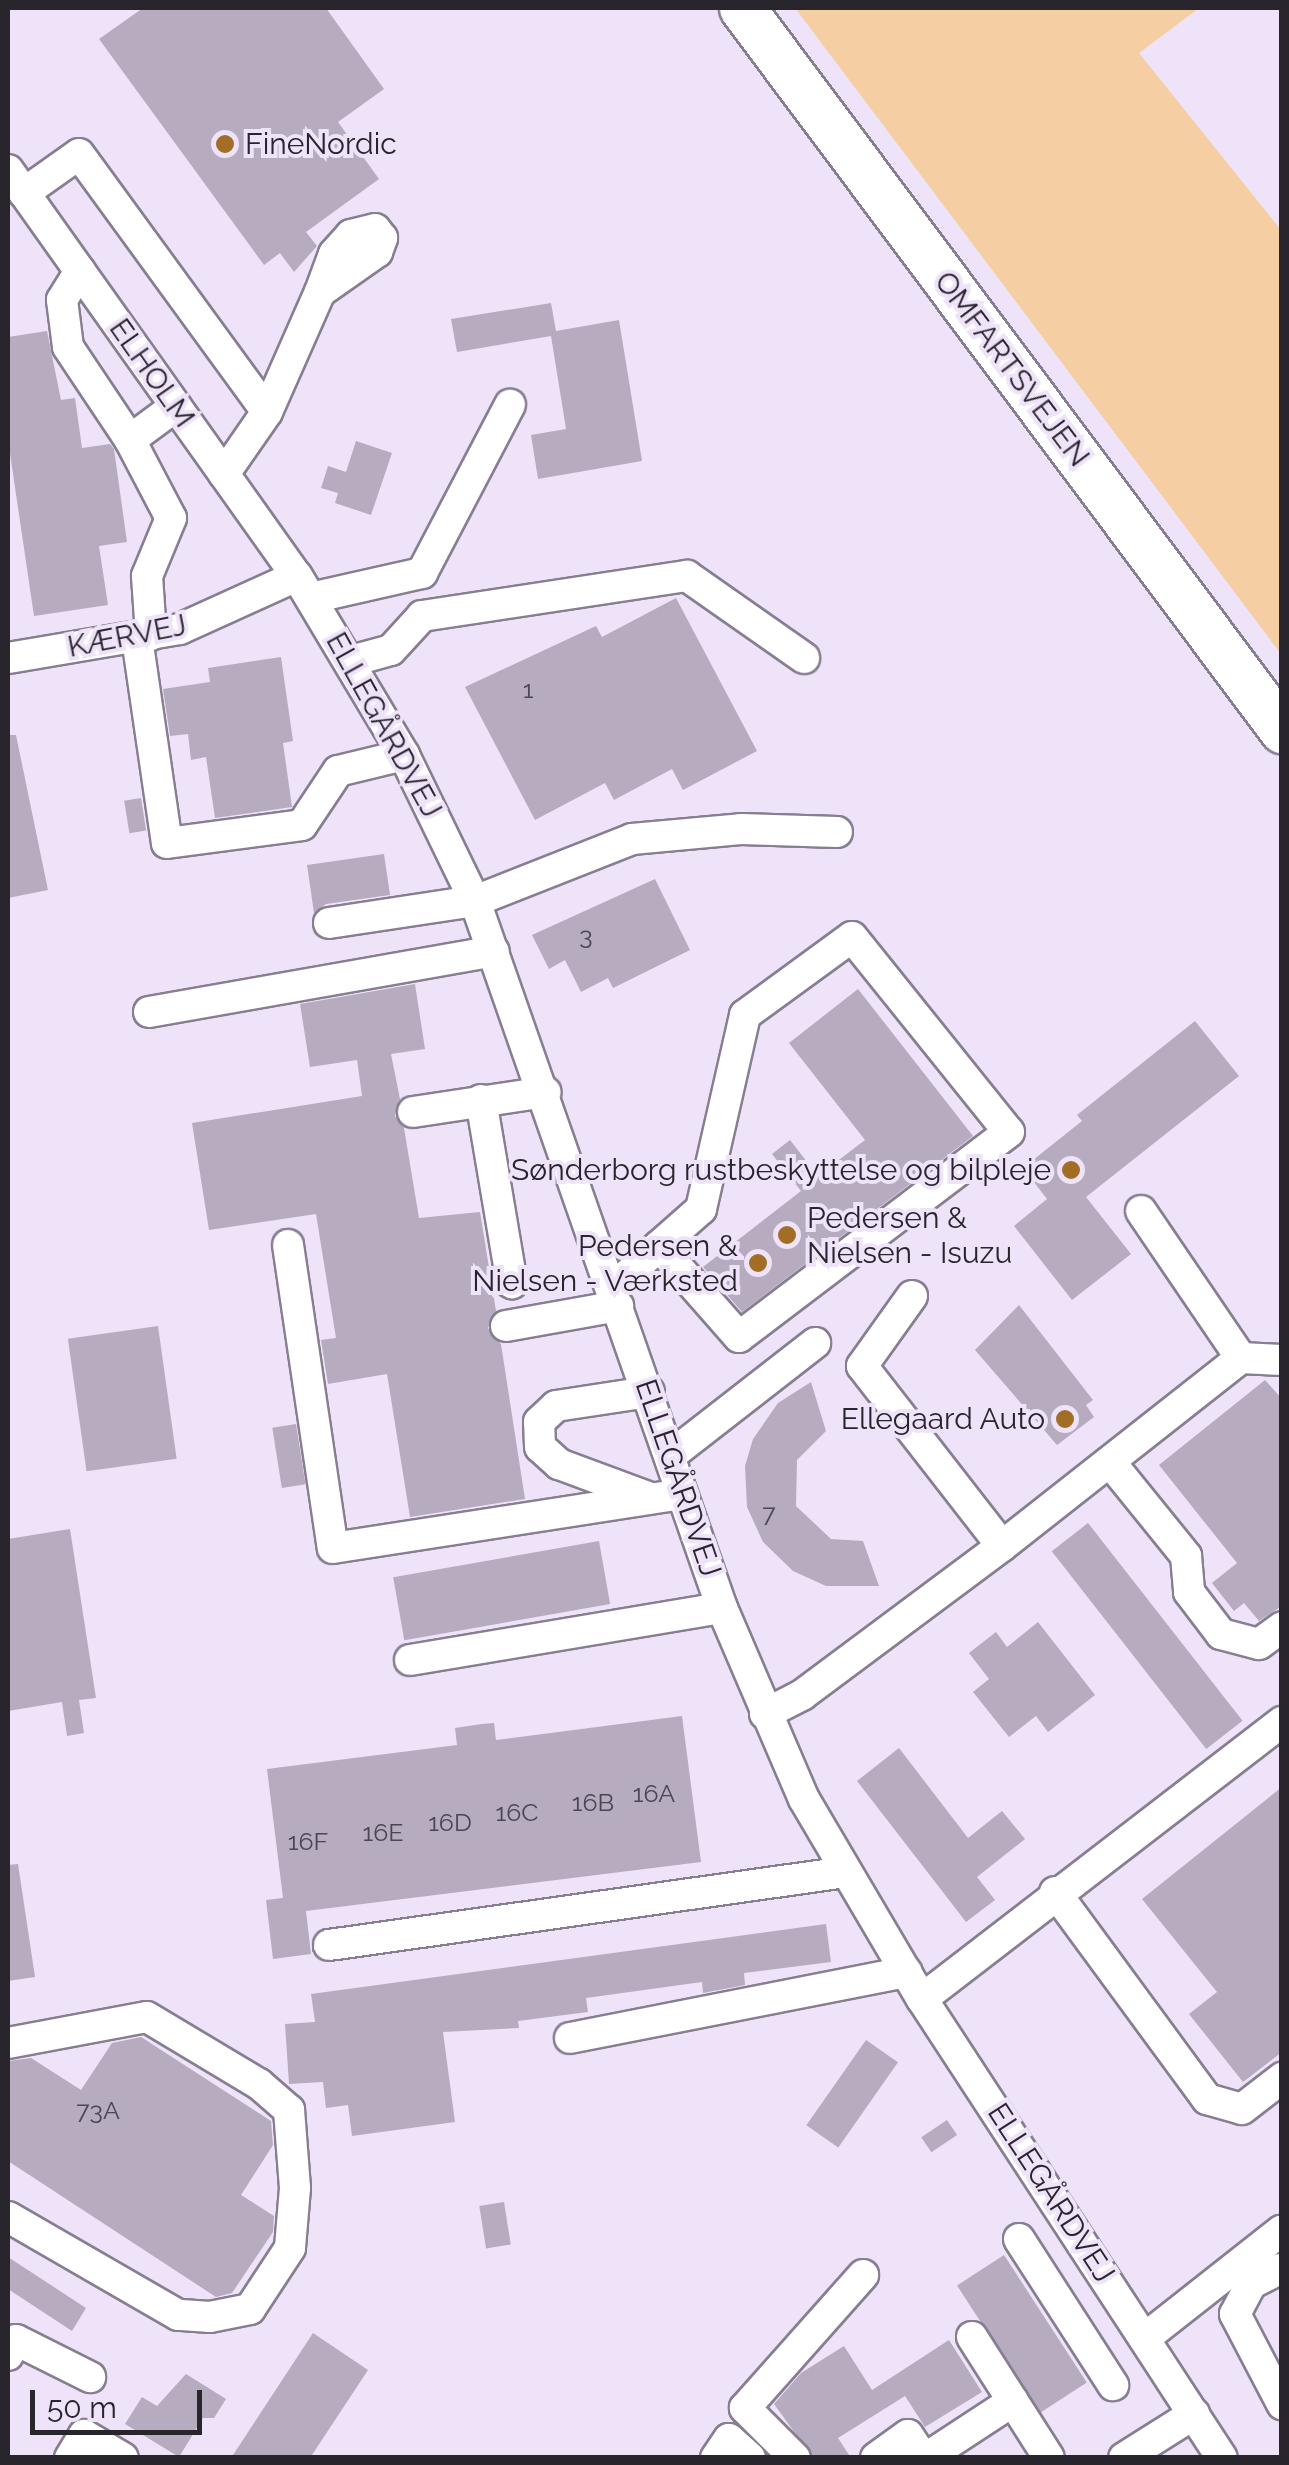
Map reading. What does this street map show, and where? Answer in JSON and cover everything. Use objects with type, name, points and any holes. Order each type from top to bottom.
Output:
[{"type":"highway","name":"OMFARTSVEJEN","points":[[742,8],[1282,730]]},
{"type":"street","points":[[16,182],[79,154],[267,412]]},
{"type":"street","name":"ELHOLM","points":[[16,182],[304,587]]},
{"type":"street","points":[[80,271],[62,300],[68,346],[130,440],[171,518],[147,576],[144,637],[168,843],[302,824],[338,771],[404,754]]},
{"type":"street","points":[[224,474],[267,412],[320,292]]},
{"type":"street","name":"KÆRVEJ","points":[[8,651],[144,637],[304,587],[422,573],[510,405]]},
{"type":"street","points":[[130,440],[176,406]]},
{"type":"street","points":[[351,662],[391,650],[422,616],[687,576],[804,658]]},
{"type":"street","name":"ELLEGÅRDVEJ","points":[[304,587],[404,754],[475,902],[670,1456],[668,1497],[722,1608],[765,1714],[846,1872],[915,1986],[1222,2458]]},
{"type":"street","points":[[329,923],[475,902],[632,839],[741,829],[837,832]]},
{"type":"street","points":[[506,1326],[616,1297],[659,1246],[701,1209],[745,1014],[852,936],[1009,1132],[739,1338],[659,1246]]},
{"type":"street","points":[[149,1012],[494,951]]},
{"type":"street","points":[[413,1112],[545,1092]]},
{"type":"street","points":[[480,1100],[512,1283]]},
{"type":"street","points":[[1140,1210],[1241,1358]]},
{"type":"street","points":[[288,1245],[333,1548],[668,1497]]},
{"type":"street","points":[[912,1296],[862,1366],[1002,1546]]},
{"type":"street","points":[[670,1456],[814,1343]]},
{"type":"street","points":[[765,1714],[802,1695],[1002,1546],[1241,1358],[1282,1360]]},
{"type":"street","points":[[648,1392],[556,1406],[539,1422],[540,1447],[560,1464],[668,1497]]},
{"type":"street","points":[[1110,1462],[1186,1556],[1190,1592],[1221,1634],[1259,1644],[1282,1627]]},
{"type":"street","points":[[410,1660],[722,1608]]},
{"type":"street","points":[[570,2038],[915,1986],[1054,1892],[1282,1722]]},
{"type":"street","points":[[329,1945],[846,1872]]},
{"type":"street","points":[[1054,1892],[1207,2099],[1242,2110],[1282,2078]]},
{"type":"street","points":[[8,2043],[148,2017],[259,2084],[289,2110],[296,2188],[290,2248],[250,2309],[210,2317],[178,2315],[8,2218]]},
{"type":"street","points":[[1145,2338],[1274,2236],[1281,2270],[1251,2284],[1235,2314],[1282,2404]]},
{"type":"street","points":[[1019,2240],[1113,2385]]},
{"type":"street","points":[[794,2458],[744,2408],[862,2276]]},
{"type":"street","points":[[1065,2311],[1108,2282]]},
{"type":"street","points":[[972,2337],[1050,2458]]},
{"type":"street","points":[[8,2355],[16,2340],[90,2377]]},
{"type":"street","points":[[876,2458],[908,2435],[925,2458],[1014,2401]]},
{"type":"street","points":[[1124,2458],[1194,2414]]},
{"type":"street","points":[[70,2458],[84,2435],[123,2458]]},
{"type":"street","points":[[716,2458],[729,2439],[750,2458]]},
{"type":"shaded area","points":[[795,8],[1199,8],[1139,53],[1281,230],[1281,654]]},
{"type":"building","points":[[143,8],[326,8],[384,89],[338,122],[379,179],[306,232],[317,246],[294,272],[280,253],[264,265],[99,39]]},
{"type":"building","points":[[551,303],[556,331],[619,320],[642,461],[538,479],[531,435],[566,429],[551,336],[457,352],[451,319]]},
{"type":"building","points":[[47,331],[61,400],[75,398],[82,448],[110,444],[114,449],[127,542],[99,546],[108,605],[34,616],[8,440],[8,337]]},
{"type":"building","points":[[356,441],[392,453],[371,515],[335,503],[338,493],[321,488],[328,466],[346,472]]},
{"type":"building","points":[[676,598],[757,751],[683,790],[672,769],[614,800],[605,783],[535,820],[465,687],[596,626],[602,637]]},
{"type":"building","points":[[281,657],[293,741],[283,743],[292,807],[215,818],[206,757],[191,760],[188,734],[170,736],[163,689],[210,682],[208,668]]},
{"type":"building","points":[[8,735],[16,735],[48,890],[8,898]]},
{"type":"building","points":[[141,798],[146,831],[129,833],[124,801]]},
{"type":"building","points":[[384,854],[390,895],[326,904],[314,913],[307,865]]},
{"type":"building","points":[[655,879],[690,950],[613,988],[608,978],[581,992],[565,960],[549,969],[532,935]]},
{"type":"building","points":[[415,984],[425,1049],[391,1054],[400,1099],[395,1116],[404,1128],[419,1218],[480,1212],[496,1311],[488,1328],[501,1344],[525,1499],[410,1517],[387,1374],[328,1384],[321,1340],[336,1338],[316,1214],[209,1230],[192,1123],[362,1096],[357,1060],[310,1067],[300,1004]]},
{"type":"building","points":[[858,989],[973,1136],[742,1312],[703,1267],[801,1191],[772,1154],[790,1140],[818,1176],[865,1140],[789,1043]]},
{"type":"building","points":[[1195,1021],[1239,1076],[1086,1197],[1131,1254],[1072,1300],[1014,1226],[1047,1199],[1023,1168],[1082,1121],[1077,1115]]},
{"type":"building","points":[[1019,1305],[1093,1400],[1086,1405],[1094,1417],[1057,1445],[975,1350]]},
{"type":"building","points":[[158,1326],[177,1459],[87,1471],[68,1339]]},
{"type":"building","points":[[1265,1380],[1282,1399],[1282,1606],[1259,1621],[1244,1603],[1234,1611],[1212,1583],[1237,1563],[1159,1465]]},
{"type":"building","points":[[811,1382],[826,1431],[797,1460],[796,1506],[831,1539],[863,1541],[879,1586],[826,1586],[793,1571],[763,1542],[747,1507],[745,1466],[753,1439],[778,1403]]},
{"type":"building","points":[[296,1424],[306,1484],[282,1488],[272,1428]]},
{"type":"building","points":[[1088,1523],[1243,1721],[1206,1749],[1052,1551]]},
{"type":"building","points":[[70,1529],[96,1698],[79,1700],[84,1733],[67,1736],[62,1702],[8,1711],[8,1539]]},
{"type":"building","points":[[599,1541],[610,1604],[404,1640],[393,1577]]},
{"type":"building","points":[[1038,1622],[1095,1695],[1048,1732],[1036,1716],[1009,1737],[973,1692],[989,1679],[969,1653],[996,1632],[1007,1647]]},
{"type":"building","points":[[682,1716],[701,1862],[306,1911],[311,1954],[273,1959],[266,1900],[283,1898],[267,1769],[457,1745],[455,1728],[482,1724],[494,1723],[496,1740]]},
{"type":"building","points":[[899,1748],[968,1838],[1002,1811],[1025,1839],[977,1877],[995,1900],[966,1922],[857,1781]]},
{"type":"building","points":[[1282,1787],[1282,2052],[1243,2082],[1189,2014],[1217,1992],[1142,1899]]},
{"type":"building","points":[[18,1864],[35,1977],[8,1981],[8,1865]]},
{"type":"building","points":[[826,1924],[831,1962],[744,1973],[745,1985],[703,1993],[702,1982],[586,1998],[588,2012],[518,2021],[519,2028],[443,2032],[455,2122],[352,2136],[348,2105],[326,2108],[323,2082],[289,2084],[285,2024],[315,2022],[311,1994]]},
{"type":"building","points":[[141,2037],[271,2121],[273,2145],[241,2195],[274,2216],[273,2232],[232,2293],[216,2297],[8,2161],[8,2061],[31,2058],[81,2090],[112,2043]]},
{"type":"building","points":[[866,2040],[898,2062],[838,2148],[806,2125]]},
{"type":"building","points":[[947,2120],[957,2135],[931,2152],[921,2137]]},
{"type":"building","points":[[504,2202],[511,2244],[486,2248],[479,2206]]},
{"type":"building","points":[[1004,2255],[1087,2382],[1040,2413],[957,2285]]},
{"type":"building","points":[[8,2257],[86,2308],[72,2331],[8,2289]]},
{"type":"building","points":[[313,2333],[368,2370],[310,2458],[231,2458]]},
{"type":"building","points":[[949,2340],[982,2392],[925,2427],[905,2396],[838,2438],[851,2458],[813,2458],[774,2404],[801,2373],[844,2346],[872,2390]]},
{"type":"building","points":[[186,2374],[226,2399],[214,2418],[203,2418],[179,2457],[125,2424],[142,2397],[157,2406]]},
{"type":"place","name":"FineNordic","points":[[225,144]]},
{"type":"place","name":"Sønderborg rustbeskyttelse og bilpleje","points":[[1071,1170]]},
{"type":"place","name":"Pedersen & Nielsen - Isuzu","points":[[787,1235]]},
{"type":"place","name":"Pedersen & Nielsen - Værksted","points":[[758,1263]]},
{"type":"place","name":"Ellegaard Auto","points":[[1065,1419]]}]
